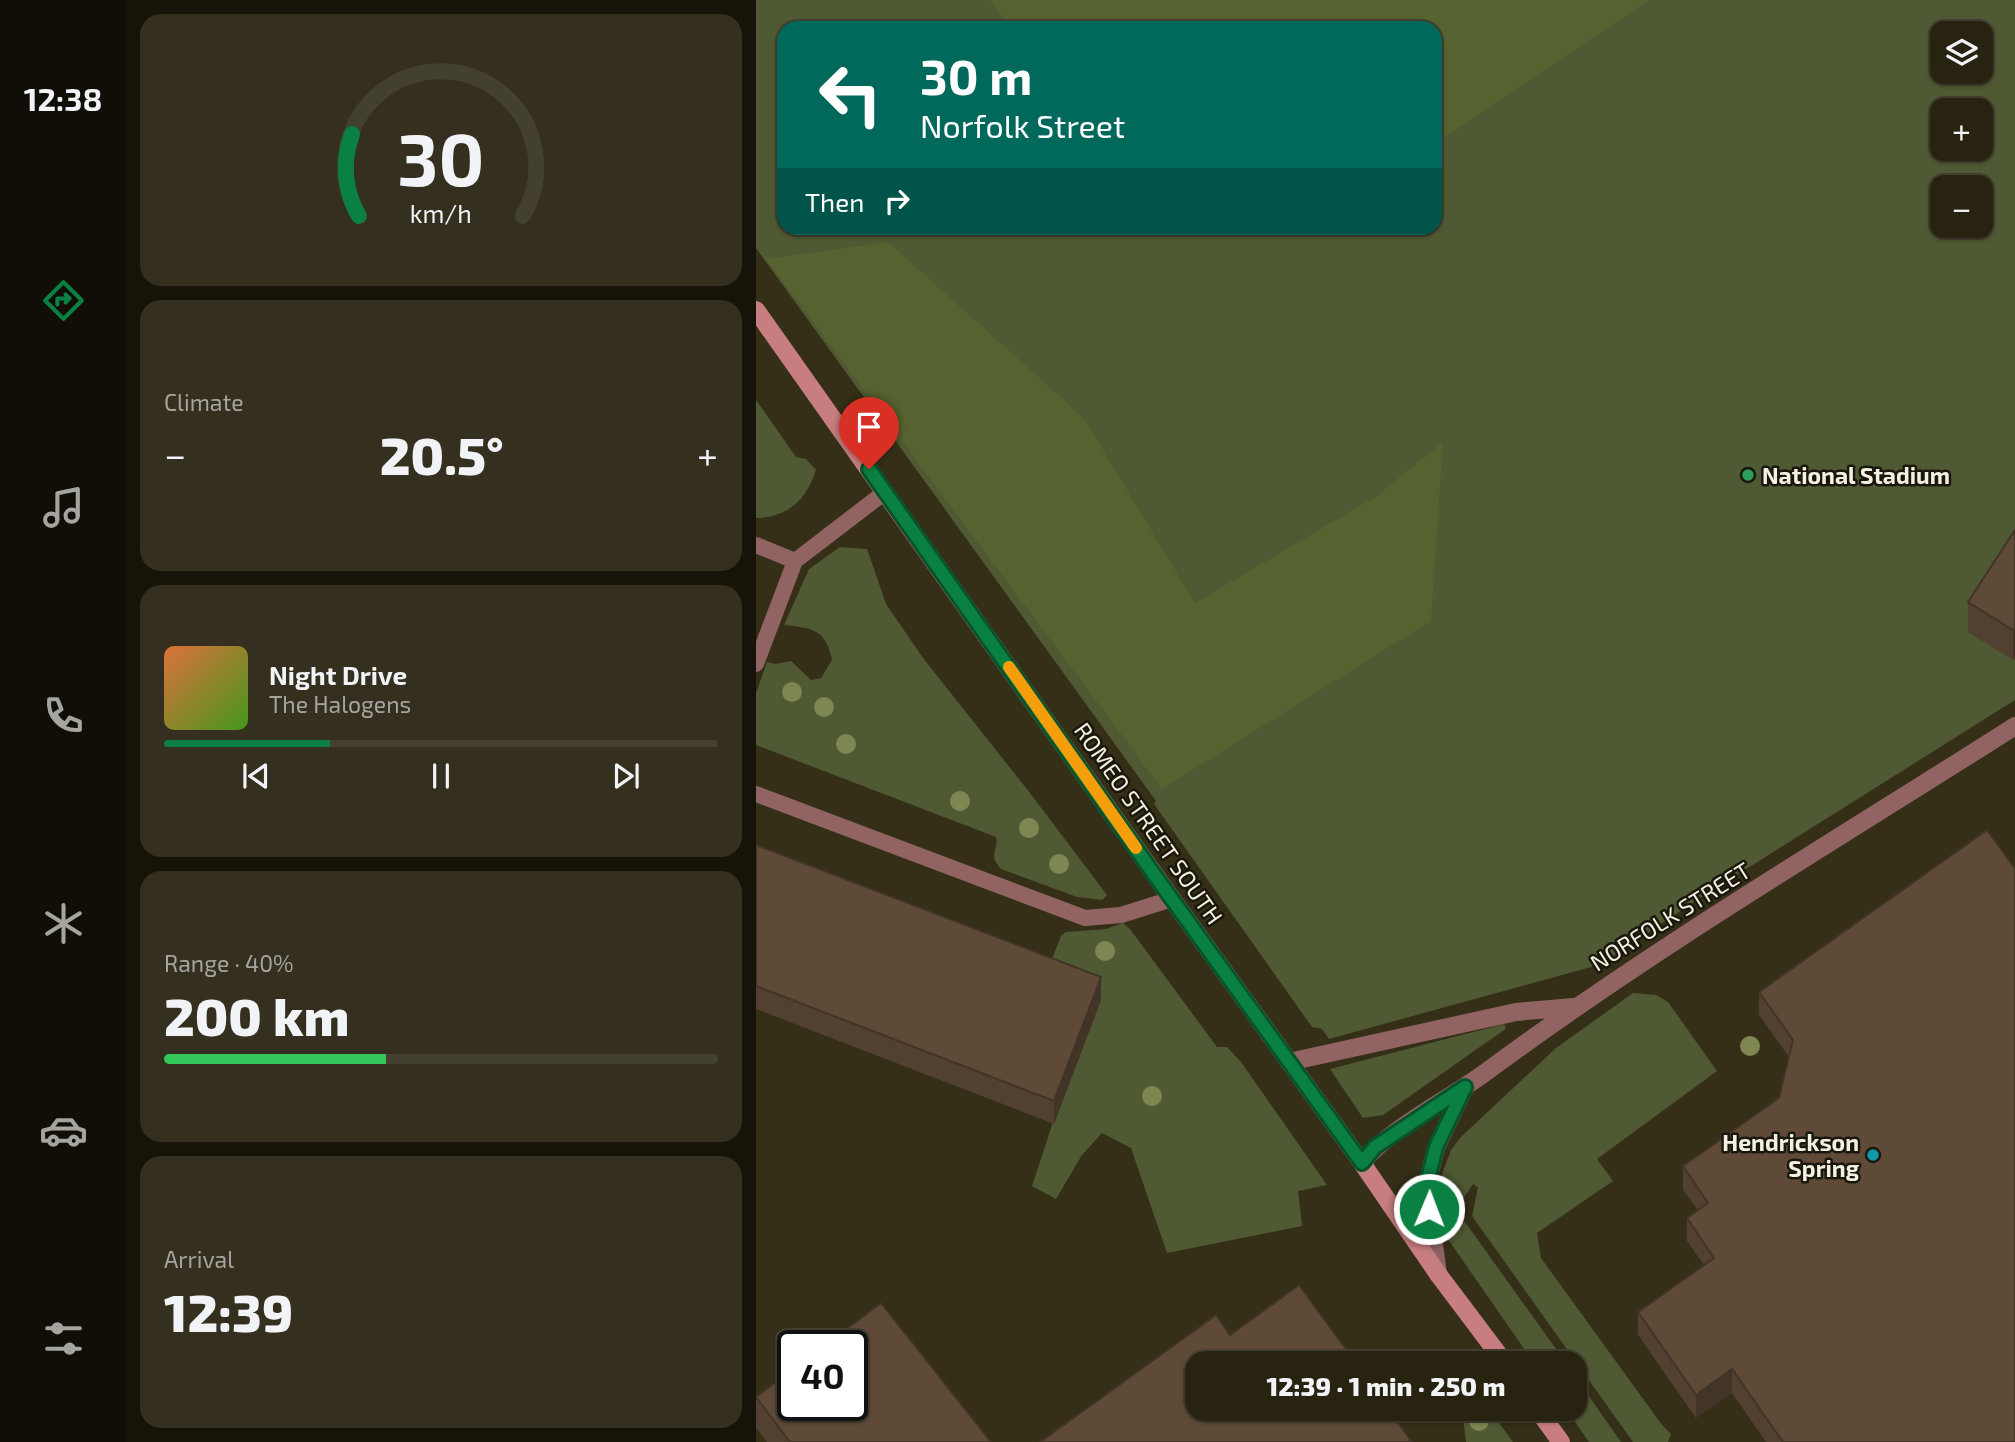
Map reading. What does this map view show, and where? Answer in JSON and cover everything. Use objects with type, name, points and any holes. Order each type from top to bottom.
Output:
[{"type":"main road","name":"ROMEO STREET SOUTH","points":[[756,310],[1438,1274],[1496,1351]]},
{"type":"main road","points":[[1545,1421],[1560,1442]]},
{"type":"street","name":"NORFOLK STREET","points":[[1362,1163],[1375,1147],[1465,1087],[1573,1007],[2015,726]]},
{"type":"street","points":[[1290,1062],[1516,1012],[1573,1007]]},
{"type":"street","points":[[1438,1274],[1426,1187],[1436,1147],[1465,1087]]},
{"type":"lane","points":[[756,664],[795,561],[885,492]]},
{"type":"lane","points":[[756,545],[795,561]]},
{"type":"lane","points":[[756,794],[1085,918],[1121,915],[1172,899]]},
{"type":"green space","points":[[756,0],[2015,0],[2015,700],[1689,905],[1602,964],[1329,1039],[1322,1029],[1312,1027],[1154,804],[1156,801],[756,248]]},
{"type":"green space","points":[[990,0],[1649,0],[1442,137],[1442,21],[1006,21]]},
{"type":"green space","points":[[888,242],[1084,418],[1195,603],[1375,497],[1443,442],[1431,621],[1162,789],[766,259]]},
{"type":"green space","points":[[756,400],[796,457],[806,459],[816,470],[807,490],[795,505],[778,514],[756,518]]},
{"type":"green space","points":[[840,547],[867,549],[886,604],[923,658],[1107,895],[1102,900],[1077,897],[1001,869],[994,856],[996,837],[756,745],[756,693],[767,662],[775,664],[791,661],[811,680],[821,678],[832,660],[822,636],[810,629],[784,625],[809,569]]},
{"type":"green space","points":[[1123,923],[1217,1047],[1227,1047],[1241,1062],[1327,1185],[1298,1191],[1302,1226],[1167,1253],[1131,1148],[1102,1133],[1082,1155],[1056,1199],[1032,1186],[1097,988],[1050,964],[1061,936],[1066,932],[1106,929]]},
{"type":"green space","points":[[1633,993],[1656,995],[1668,1002],[1717,1071],[1597,1159],[1613,1181],[1537,1233],[1541,1258],[1671,1434],[1668,1442],[1633,1442],[1587,1377],[1587,1351],[1568,1351],[1472,1216],[1478,1187],[1473,1184],[1461,1202],[1452,1190],[1438,1185],[1451,1150],[1461,1137],[1556,1048]]},
{"type":"green space","points":[[1504,1024],[1504,1030],[1383,1115],[1363,1118],[1330,1069]]},
{"type":"green space","points":[[1436,1196],[1445,1196],[1455,1208],[1557,1351],[1526,1351],[1443,1232]]},
{"type":"green space","points":[[1587,1393],[1621,1442],[1589,1442],[1574,1421],[1587,1421]]},
{"type":"green space","points":[[1463,1421],[1498,1421],[1513,1442],[1466,1442]]},
{"type":"building","points":[[2015,530],[2015,628],[2013,630],[1968,602]]},
{"type":"building","name":"Hendrickson Spring","points":[[1987,830],[2015,869],[2015,1442],[1783,1442],[1732,1369],[1696,1395],[1638,1312],[1714,1258],[1687,1218],[1708,1203],[1683,1166],[1779,1098],[1793,1040],[1759,992]]},
{"type":"building","points":[[756,845],[1101,977],[1054,1101],[756,986]]},
{"type":"building","points":[[1299,1285],[1347,1351],[1185,1351],[1185,1421],[1397,1421],[1412,1442],[1040,1442],[1216,1315],[1230,1335]]},
{"type":"building","points":[[881,1303],[991,1442],[790,1442],[756,1397],[777,1381],[777,1421],[868,1421],[868,1330],[845,1330]]},
{"type":"slow traffic","points":[[1009,667],[1136,848]]},
{"type":"place","name":"National Stadium","points":[[1748,475]]},
{"type":"place","name":"Hendrickson Spring","points":[[1873,1155]]},
{"type":"route","points":[[869,469],[1156,877],[1362,1163],[1375,1147],[1465,1087],[1436,1147],[1426,1187],[1429,1209]]}]
